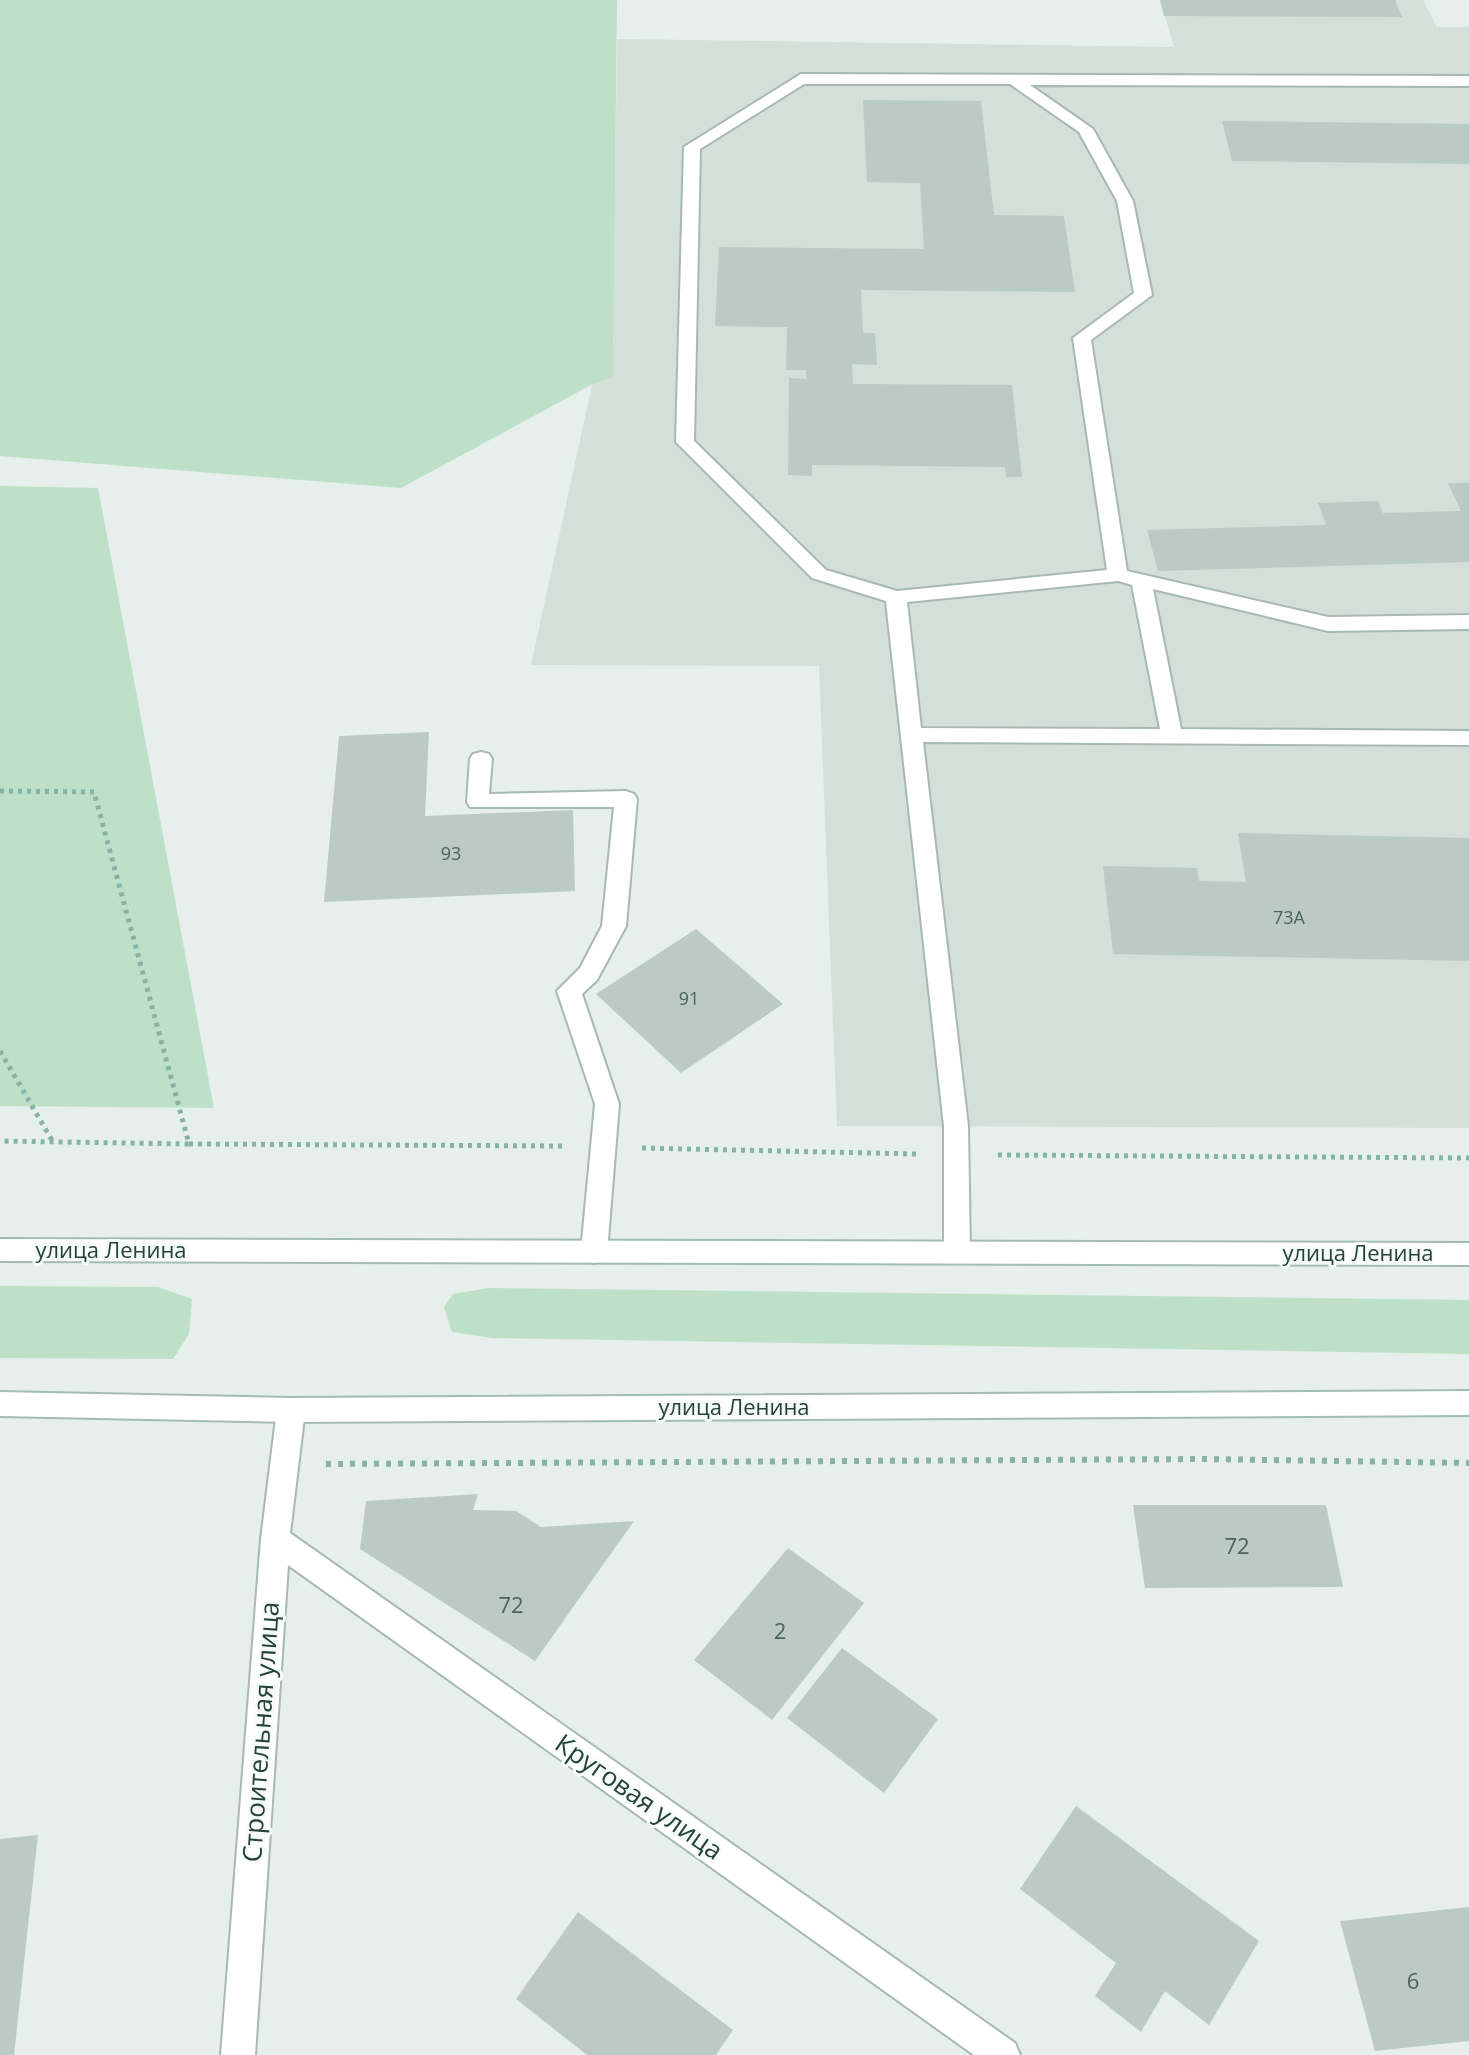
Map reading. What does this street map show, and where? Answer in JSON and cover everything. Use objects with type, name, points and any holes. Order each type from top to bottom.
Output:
[{"type":"main road","points":[[1469,81],[801,79],[692,147],[685,442],[819,574],[896,597],[1118,575],[1328,624],[1469,622]]},
{"type":"main road","points":[[1013,80],[1085,129],[1125,201],[1143,295],[1082,338],[1118,575]]},
{"type":"main road","points":[[1141,580],[1172,737]]},
{"type":"main road","points":[[896,597],[956,1126],[957,1252]]},
{"type":"main road","points":[[910,735],[1469,738]]},
{"type":"main road","points":[[481,759],[478,802],[626,799],[614,926],[589,974],[569,991],[607,1104],[594,1252]]},
{"type":"main road","name":"улица Ленина","points":[[0,1250],[1469,1254]]},
{"type":"main road","name":"улица Ленина","points":[[0,1404],[291,1410],[1469,1403]]},
{"type":"main road","name":"Строительная улица","points":[[238,2055],[275,1539],[291,1410]]},
{"type":"main road","name":"Круговая улица","points":[[275,1539],[1003,2055]]},
{"type":"path","points":[[0,791],[94,792],[189,1144]]},
{"type":"path","points":[[0,1051],[53,1142]]},
{"type":"path","points":[[0,1141],[605,1147],[956,1155],[1469,1158]]},
{"type":"path","points":[[284,1464],[1203,1459],[1469,1463]]},
{"type":"shaded area","points":[[1160,0],[1423,0],[1437,27],[1469,27],[1469,1128],[837,1126],[819,666],[531,665],[592,385],[613,378],[617,39],[1174,47]]},
{"type":"green space","points":[[0,0],[617,0],[613,378],[591,385],[401,488],[0,456]]},
{"type":"green space","points":[[0,486],[98,488],[214,1108],[0,1106]]},
{"type":"green space","points":[[0,1286],[158,1287],[192,1299],[189,1334],[173,1359],[0,1358]]},
{"type":"green space","points":[[489,1288],[1469,1300],[1469,1354],[492,1338],[452,1332],[444,1307],[453,1294]]},
{"type":"building","points":[[1160,0],[1395,0],[1402,17],[1164,16]]},
{"type":"building","points":[[863,100],[981,101],[994,215],[1064,216],[1075,292],[861,290],[863,333],[875,333],[877,365],[852,364],[853,384],[1012,385],[1022,477],[1006,477],[1005,467],[812,465],[812,476],[788,475],[789,378],[806,379],[806,370],[786,370],[787,327],[715,326],[719,247],[924,249],[920,183],[867,182]]},
{"type":"building","points":[[1222,121],[1469,124],[1469,164],[1232,161]]},
{"type":"building","points":[[1448,483],[1469,483],[1469,562],[1158,571],[1147,530],[1326,525],[1318,503],[1378,501],[1383,513],[1461,511]]},
{"type":"building","points":[[429,732],[425,816],[573,810],[575,891],[324,902],[339,736]]},
{"type":"building","points":[[1238,833],[1469,838],[1469,961],[1113,954],[1103,866],[1197,868],[1199,881],[1246,882]]},
{"type":"building","points":[[696,929],[783,1004],[681,1073],[596,994]]},
{"type":"building","points":[[478,1494],[473,1510],[516,1511],[541,1527],[634,1521],[535,1661],[360,1549],[366,1501]]},
{"type":"building","points":[[1133,1505],[1326,1505],[1343,1587],[1145,1588]]},
{"type":"building","points":[[788,1548],[864,1603],[772,1720],[694,1660]]},
{"type":"building","points":[[842,1648],[938,1719],[884,1793],[787,1718]]},
{"type":"building","points":[[1076,1806],[1259,1941],[1209,2025],[1165,1991],[1141,2032],[1095,1996],[1116,1963],[1020,1889]]},
{"type":"building","points":[[38,1835],[14,2055],[0,2055],[0,1839]]},
{"type":"building","points":[[1469,1907],[1469,2041],[1375,2051],[1340,1921]]},
{"type":"building","points":[[578,1912],[733,2030],[716,2055],[587,2055],[516,1999]]}]
